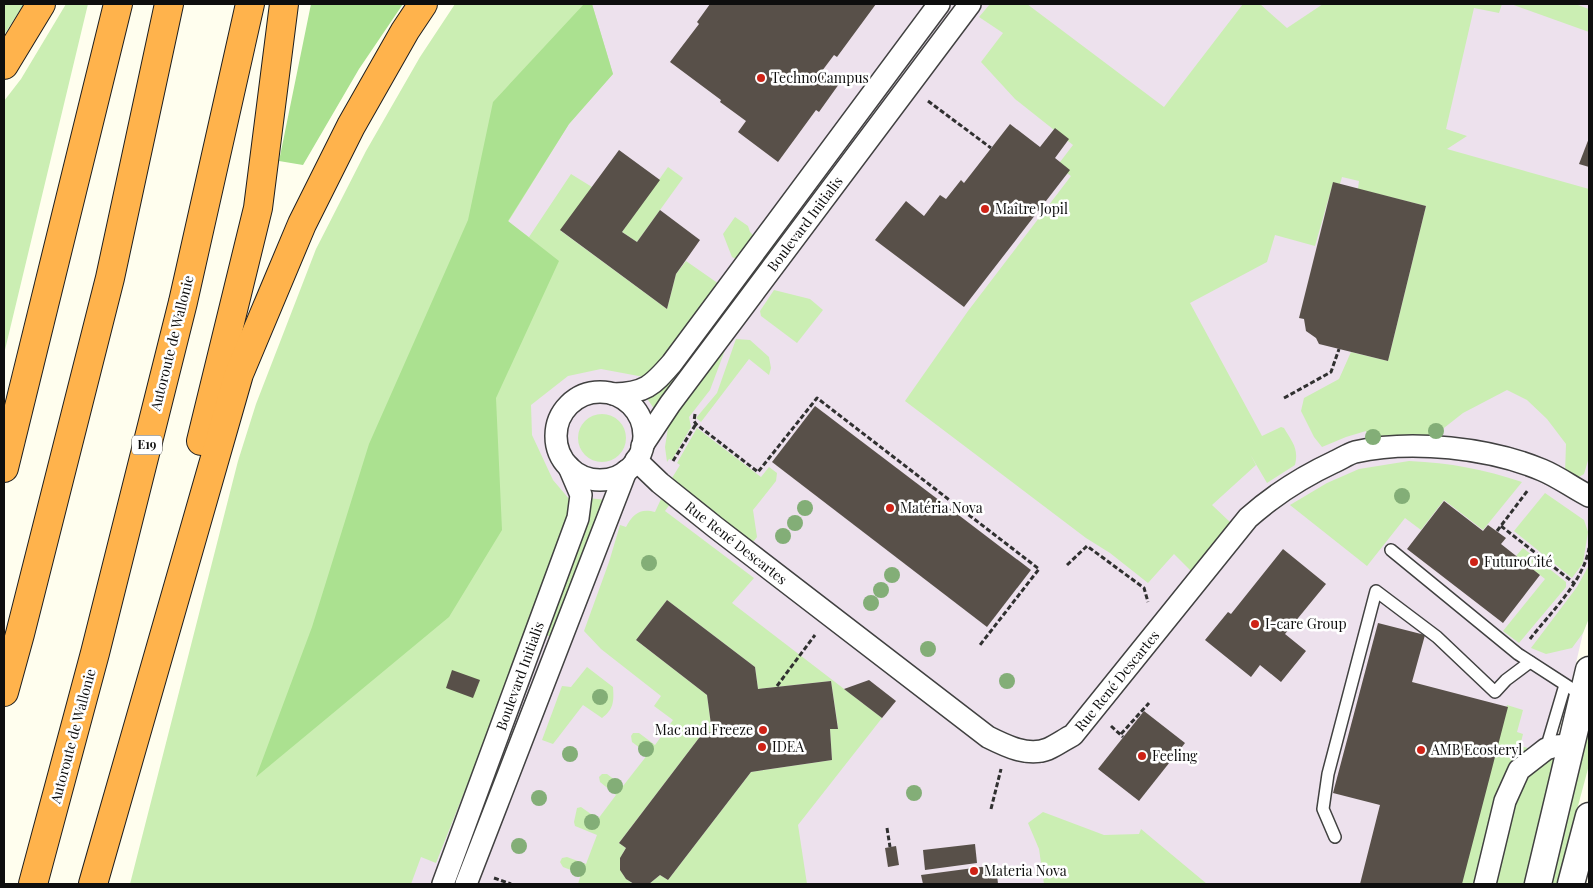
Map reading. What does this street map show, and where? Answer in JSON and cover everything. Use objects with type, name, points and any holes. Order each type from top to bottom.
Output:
[{"type":"highway","points":[[4,65],[41,4]]},
{"type":"highway","points":[[4,468],[118,4]]},
{"type":"highway","points":[[4,692],[110,278],[169,4]]},
{"type":"highway","name":"Autoroute de Wallonie","points":[[33,884],[95,653],[183,302],[250,4]]},
{"type":"highway","points":[[175,598],[186,502],[258,208],[284,4]]},
{"type":"highway","points":[[93,884],[238,374],[302,224],[351,126],[405,31],[423,4]]},
{"type":"street","name":"Boulevard Initialis","points":[[444,879],[578,518],[581,495],[569,467],[560,456],[556,441],[557,427],[562,413],[572,402],[585,394],[599,392],[630,394],[642,390],[658,379],[672,363],[939,4]]},
{"type":"street","name":"Boulevard Initialis","points":[[635,459],[676,396],[970,4]]},
{"type":"street","name":"Boulevard Initialis","points":[[473,880],[644,433],[641,420],[635,409],[625,400],[614,394]]},
{"type":"street","name":"Rue René Descartes","points":[[635,459],[715,527],[988,737],[1006,746],[1026,752],[1047,749],[1073,735],[1248,518],[1273,496],[1322,468],[1354,453],[1408,445],[1494,455],[1543,470],[1588,491]]},
{"type":"street","points":[[569,467],[579,475],[590,479],[603,480],[615,477],[635,459]]},
{"type":"street","points":[[1538,884],[1558,747],[1574,691],[1589,670]]},
{"type":"street","points":[[1485,884],[1505,801],[1519,770],[1558,747]]},
{"type":"street","points":[[1572,884],[1589,816]]},
{"type":"street","points":[[444,879],[473,880]]},
{"type":"lane","points":[[1391,550],[1518,654],[1574,691]]},
{"type":"lane","points":[[1335,836],[1324,809],[1328,774],[1376,591],[1437,637],[1495,692],[1506,680],[1530,662]]},
{"type":"path","points":[[942,111],[991,148]]},
{"type":"path","points":[[1284,398],[1331,372],[1339,350]]},
{"type":"path","points":[[699,410],[694,416],[696,424],[758,472],[817,398],[1039,568],[980,645]]},
{"type":"path","points":[[1497,531],[1543,470]]},
{"type":"path","points":[[1501,526],[1574,582]]},
{"type":"path","points":[[1067,565],[1087,546],[1144,588],[1150,609],[1166,621]]},
{"type":"path","points":[[1518,654],[1574,582],[1587,560],[1589,548]]},
{"type":"path","points":[[777,686],[829,616]]},
{"type":"path","points":[[1121,734],[1149,703]]},
{"type":"path","points":[[991,809],[1006,746]]},
{"type":"path","points":[[887,828],[890,847]]},
{"type":"path","points":[[473,880],[511,884]]},
{"type":"shaded area","points":[[584,4],[1589,4],[1589,618],[1583,633],[1565,710],[1562,712],[1556,746],[1557,760],[1530,884],[225,884]]},
{"type":"green space","points":[[4,4],[24,4],[4,35]]},
{"type":"green space","points":[[66,4],[88,4],[4,354],[4,101],[21,79]]},
{"type":"green space","points":[[311,4],[403,4],[359,69],[303,165],[279,161]]},
{"type":"green space","points":[[455,4],[592,4],[613,74],[569,124],[508,222],[529,237],[571,174],[592,187],[561,231],[667,309],[676,274],[686,261],[719,284],[669,353],[644,377],[601,369],[568,376],[531,405],[532,435],[553,480],[570,500],[569,529],[436,863],[421,857],[411,884],[130,884],[238,461],[256,404],[316,249],[366,151],[420,57]]},
{"type":"green space","points":[[584,4],[592,4],[613,74],[569,124],[508,221],[559,261],[496,398],[502,530],[449,617],[256,777],[312,627],[369,444],[468,220],[493,102]]},
{"type":"green space","points":[[990,4],[1027,4],[1164,107],[1243,4],[1260,4],[1287,28],[1323,4],[1502,4],[1499,13],[1474,8],[1446,129],[1467,136],[1447,149],[1589,189],[1589,457],[1584,474],[1577,478],[1565,473],[1566,444],[1547,419],[1527,400],[1507,390],[1463,413],[1435,435],[1399,435],[1368,440],[1366,431],[1322,447],[1314,437],[1301,411],[1304,398],[1339,379],[1351,352],[1388,361],[1426,206],[1358,189],[1359,181],[1342,177],[1340,184],[1333,183],[1315,246],[1275,235],[1267,262],[1190,303],[1262,436],[1281,427],[1284,428],[1294,445],[1296,454],[1295,465],[1267,483],[1250,454],[1256,465],[1212,505],[1231,523],[1192,572],[1174,554],[1148,583],[905,401],[968,311],[1071,176],[1057,166],[1073,145],[1015,99],[981,62],[1003,33],[979,17]]},
{"type":"green space","points":[[1511,4],[1575,4],[1589,9],[1589,32]]},
{"type":"green space","points":[[668,167],[683,178],[637,242],[622,232]]},
{"type":"green space","points":[[735,217],[748,226],[754,236],[736,259],[732,257],[723,234]]},
{"type":"green space","points":[[773,241],[780,246],[657,413],[646,397],[656,393],[666,385]]},
{"type":"green space","points":[[774,290],[810,299],[823,310],[797,343],[761,316],[760,311]]},
{"type":"green space","points":[[736,339],[750,340],[769,357],[771,368],[769,375],[749,359],[701,422],[696,418],[717,393]]},
{"type":"green space","points":[[728,342],[710,390],[689,417],[691,427],[672,460],[669,459],[667,462],[665,447],[669,421]]},
{"type":"green space","points":[[602,414],[611,416],[619,421],[624,429],[626,438],[624,447],[619,455],[611,460],[602,462],[593,460],[585,455],[580,447],[578,438],[580,429],[585,421],[593,416]]},
{"type":"green space","points":[[697,428],[761,477],[769,467],[777,473],[776,481],[753,510],[757,537],[754,541],[749,542],[676,484],[672,478],[680,465],[677,463]]},
{"type":"green space","points":[[1409,461],[1467,467],[1522,482],[1483,530],[1444,500],[1421,530],[1405,518],[1367,566],[1290,505],[1327,483],[1359,469]]},
{"type":"green space","points":[[1545,493],[1584,520],[1588,532],[1583,563],[1572,578],[1514,531]]},
{"type":"green space","points":[[588,498],[607,500],[554,638],[546,635],[586,529],[589,515]]},
{"type":"green space","points":[[661,499],[670,504],[665,511],[754,578],[732,603],[882,718],[798,825],[807,884],[649,884],[660,875],[668,880],[751,772],[832,760],[830,729],[838,728],[831,681],[758,689],[755,667],[667,600],[636,640],[707,695],[712,732],[702,734],[619,843],[626,848],[620,863],[622,873],[634,884],[578,884],[581,874],[563,867],[560,862],[562,858],[567,857],[586,864],[597,835],[575,826],[577,808],[581,807],[598,819],[616,795],[600,782],[599,777],[602,774],[607,774],[623,786],[648,754],[632,742],[631,736],[633,733],[639,733],[655,745],[673,720],[654,706],[661,696],[601,649],[584,631],[620,525],[626,527],[634,515],[638,513],[645,511],[655,512]]},
{"type":"green space","points":[[1523,548],[1566,582],[1566,587],[1519,643],[1503,631],[1545,579],[1516,556]]},
{"type":"green space","points":[[1589,565],[1589,618],[1583,633],[1572,648],[1546,654],[1531,648],[1577,587]]},
{"type":"green space","points":[[587,667],[613,687],[611,708],[602,718],[583,705],[553,744],[542,740],[562,686],[571,687]]},
{"type":"green space","points":[[1589,696],[1589,765],[1557,884],[1544,884]]},
{"type":"green space","points":[[1507,705],[1523,710],[1517,732],[1523,734],[1520,746],[1532,749],[1478,884],[1461,884]]},
{"type":"green space","points":[[1554,757],[1557,760],[1530,884],[1495,884],[1521,783],[1536,766]]},
{"type":"green space","points":[[1043,812],[1104,835],[1139,834],[1141,829],[1207,884],[1044,884],[1039,849],[1028,823]]},
{"type":"building","name":"TechnoCampus","points":[[710,4],[876,4],[837,57],[834,55],[822,71],[839,84],[819,112],[816,110],[778,162],[738,132],[746,121],[670,62],[699,24],[697,22]]},
{"type":"building","name":"Maître Jopil","points":[[1010,124],[1040,147],[1055,128],[1069,139],[1055,158],[1070,170],[964,307],[875,240],[906,201],[924,216],[940,195],[946,199],[961,180],[964,183]]},
{"type":"building","points":[[1589,138],[1589,167],[1579,164]]},
{"type":"building","points":[[619,150],[660,180],[622,232],[637,242],[660,210],[700,240],[676,274],[667,309],[560,230]]},
{"type":"building","points":[[1333,182],[1426,206],[1388,361],[1319,344],[1316,338],[1306,331],[1304,319],[1299,318]]},
{"type":"building","name":"Matéria Nova","points":[[815,406],[1031,570],[987,627],[772,462]]},
{"type":"building","name":"FuturoCité","points":[[1444,501],[1483,531],[1488,525],[1506,538],[1501,544],[1540,575],[1503,623],[1407,549]]},
{"type":"building","name":"I-care Group","points":[[1283,549],[1326,584],[1285,634],[1306,651],[1281,682],[1260,665],[1251,677],[1205,640],[1228,612],[1231,614]]},
{"type":"building","name":"IDEA","points":[[667,600],[755,667],[758,689],[831,681],[838,729],[830,729],[832,760],[751,772],[668,880],[660,875],[649,884],[634,884],[626,879],[620,870],[620,858],[626,848],[619,843],[702,734],[712,732],[707,695],[636,640]]},
{"type":"building","name":"AMB Ecosteryl","points":[[1378,623],[1425,635],[1412,682],[1508,707],[1462,884],[1360,884],[1380,805],[1333,793]]},
{"type":"building","points":[[452,670],[480,680],[473,698],[446,688]]},
{"type":"building","points":[[869,680],[896,701],[882,718],[844,689]]},
{"type":"building","name":"Feeling","points":[[1144,711],[1185,743],[1139,801],[1098,769]]},
{"type":"building","points":[[975,844],[977,863],[925,870],[923,850]]},
{"type":"building","points":[[896,846],[899,865],[888,867],[885,848]]},
{"type":"building","name":"Materia Nova","points":[[996,865],[998,884],[923,884],[921,875]]},
{"type":"place","name":"TechnoCampus","points":[[761,78]]},
{"type":"place","name":"Maître Jopil","points":[[985,209]]},
{"type":"place","name":"Matéria Nova","points":[[890,508]]},
{"type":"place","name":"FuturoCité","points":[[1474,562]]},
{"type":"place","name":"I-care Group","points":[[1255,624]]},
{"type":"place","name":"Mac and Freeze","points":[[763,730]]},
{"type":"place","name":"IDEA","points":[[762,747]]},
{"type":"place","name":"AMB Ecosteryl","points":[[1421,750]]},
{"type":"place","name":"Feeling","points":[[1142,756]]},
{"type":"place","name":"Materia Nova","points":[[974,871]]}]
